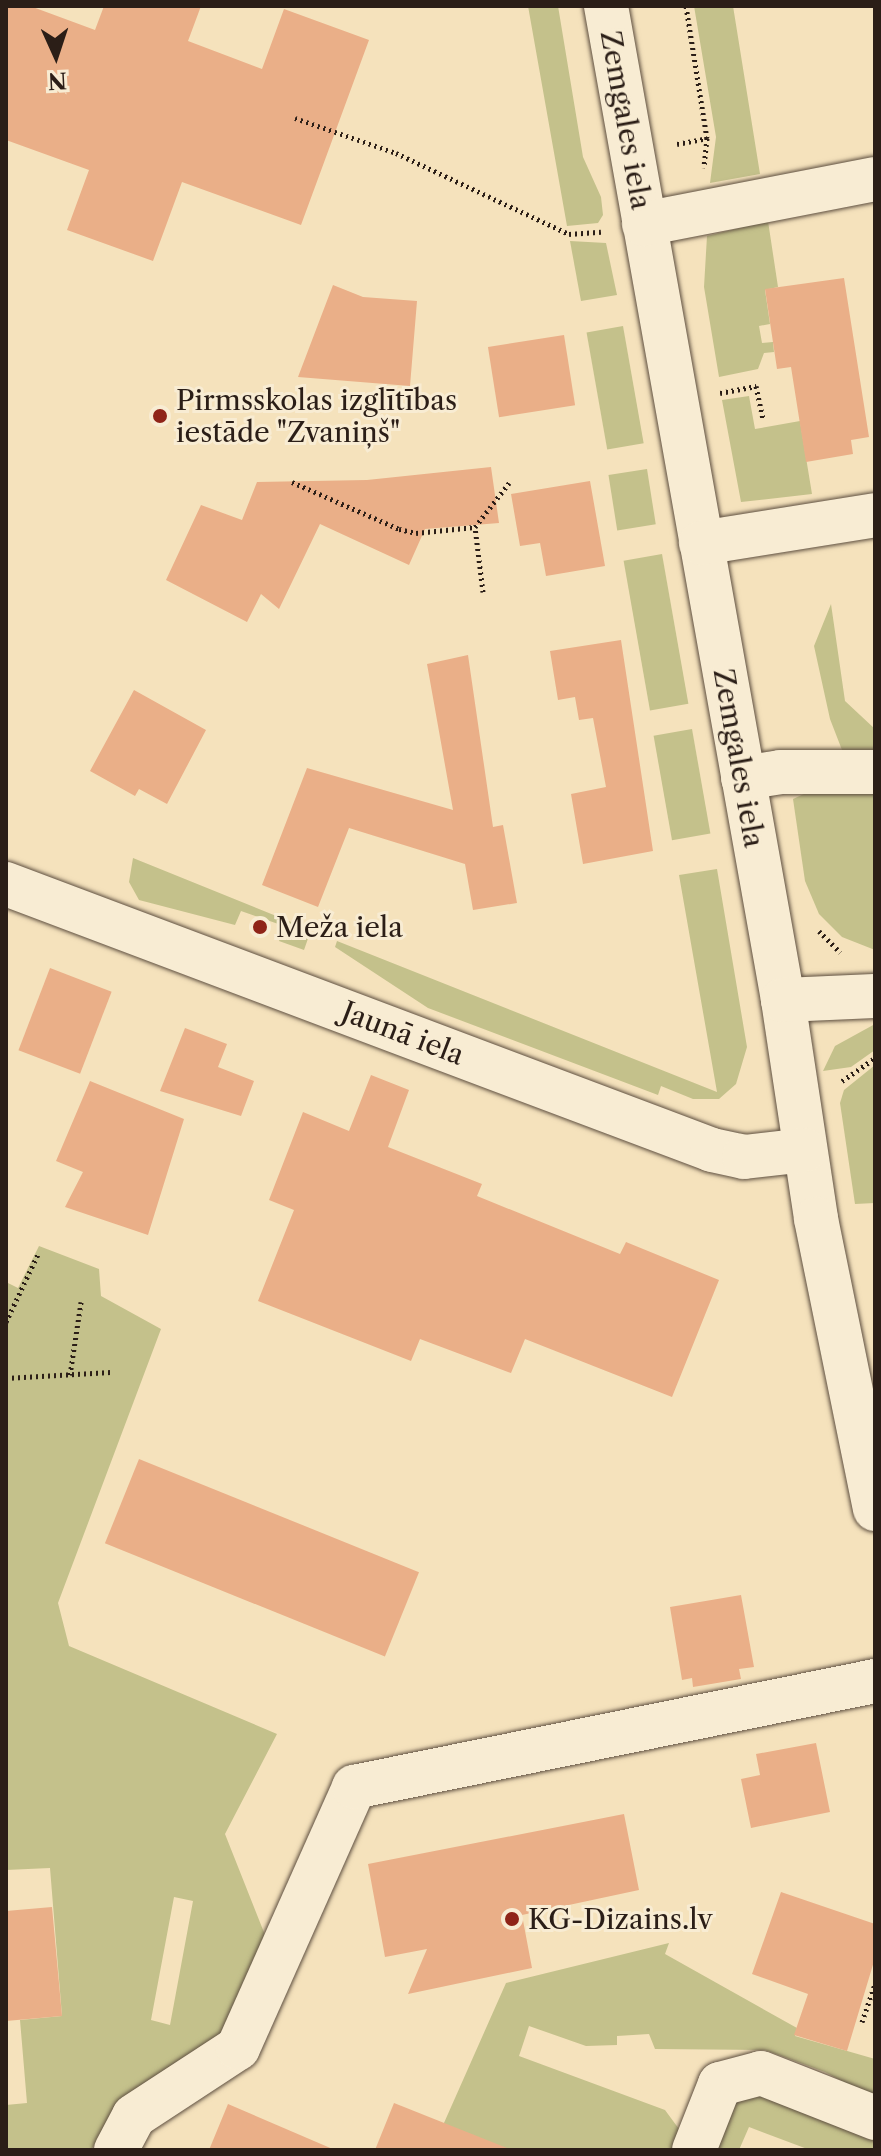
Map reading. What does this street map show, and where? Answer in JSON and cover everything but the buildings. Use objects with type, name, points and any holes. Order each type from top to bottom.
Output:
[{"type":"street","name":"Zemgales iela","points":[[606,6],[629,228],[701,543],[783,1000],[805,1150],[875,1509]]},
{"type":"street","points":[[629,228],[875,179]]},
{"type":"street","points":[[701,543],[875,515]]},
{"type":"street","points":[[743,778],[780,772],[875,772]]},
{"type":"street","name":"Jaunā iela","points":[[6,884],[712,1150],[744,1157],[805,1150]]},
{"type":"street","points":[[783,1000],[875,996]]},
{"type":"street","points":[[116,2150],[134,2116],[238,2048],[354,1787],[875,1681]]},
{"type":"street","points":[[694,2150],[720,2084],[761,2073],[875,2118]]},
{"type":"path","points":[[295,118],[396,153],[569,234],[629,228]]},
{"type":"path","points":[[715,393],[756,386],[763,418]]},
{"type":"path","points":[[292,482],[399,529],[416,533],[475,527]]},
{"type":"path","points":[[483,592],[475,527],[509,483]]},
{"type":"path","points":[[6,1322],[39,1252]]},
{"type":"path","points":[[70,1375],[81,1302]]},
{"type":"path","points":[[6,1378],[111,1372]]},
{"type":"path","points":[[862,2022],[875,1984]]},
{"type":"shaded area","points":[[528,6],[558,6],[583,157],[601,197],[603,215],[598,223],[567,226]]},
{"type":"shaded area","points":[[694,6],[733,6],[760,174],[710,183],[716,137]]},
{"type":"shaded area","points":[[768,221],[778,287],[765,290],[770,324],[759,326],[762,343],[773,342],[774,352],[764,353],[758,369],[719,377],[704,287],[707,236]]},
{"type":"shaded area","points":[[570,241],[606,243],[617,295],[581,301]]},
{"type":"shaded area","points":[[623,326],[644,443],[607,450],[587,332]]},
{"type":"shaded area","points":[[749,396],[755,429],[800,421],[812,494],[741,502],[722,400]]},
{"type":"shaded area","points":[[647,469],[656,524],[617,530],[608,475]]},
{"type":"shaded area","points":[[662,554],[688,704],[650,710],[624,561]]},
{"type":"shaded area","points":[[831,604],[845,701],[875,729],[875,751],[842,750],[830,719],[814,646]]},
{"type":"shaded area","points":[[692,729],[710,833],[672,840],[654,736]]},
{"type":"shaded area","points":[[875,788],[875,950],[842,937],[819,914],[805,881],[793,799],[806,793]]},
{"type":"shaded area","points":[[133,858],[311,930],[304,950],[279,941],[284,926],[241,911],[235,925],[139,900],[129,882]]},
{"type":"shaded area","points":[[717,869],[747,1047],[736,1084],[719,1099],[693,1099],[661,1086],[658,1095],[428,1008],[335,947],[337,941],[717,1092],[679,875]]},
{"type":"shaded area","points":[[875,1024],[875,1050],[851,1067],[823,1071],[835,1046]]},
{"type":"shaded area","points":[[875,1065],[875,1203],[855,1204],[840,1103],[844,1090]]},
{"type":"shaded area","points":[[39,1246],[99,1269],[101,1296],[161,1329],[58,1603],[69,1646],[277,1734],[225,1834],[271,1950],[220,2035],[120,2103],[91,2150],[6,2150],[6,2105],[27,2103],[20,2020],[62,2016],[50,1868],[6,1870],[6,1282],[18,1288]],"holes":[[[174,1897],[193,1901],[170,2025],[151,2020]]]},
{"type":"shaded area","points":[[669,1943],[665,1954],[797,2028],[795,2036],[875,2059],[875,2099],[825,2072],[765,2050],[655,2049],[649,2034],[617,2036],[617,2045],[586,2046],[529,2026],[519,2056],[665,2110],[679,2129],[679,2150],[432,2150],[506,1983]]},
{"type":"shaded area","points":[[764,2093],[875,2137],[875,2150],[810,2150],[749,2127],[739,2150],[705,2150],[726,2104]]},
{"type":"place","name":"Pirmsskolas izglītības iestāde \"Zvaniņš\"","points":[[160,416]]},
{"type":"place","name":"Meža iela","points":[[260,927]]},
{"type":"place","name":"KG-Dizains.lv","points":[[512,1919]]}]
